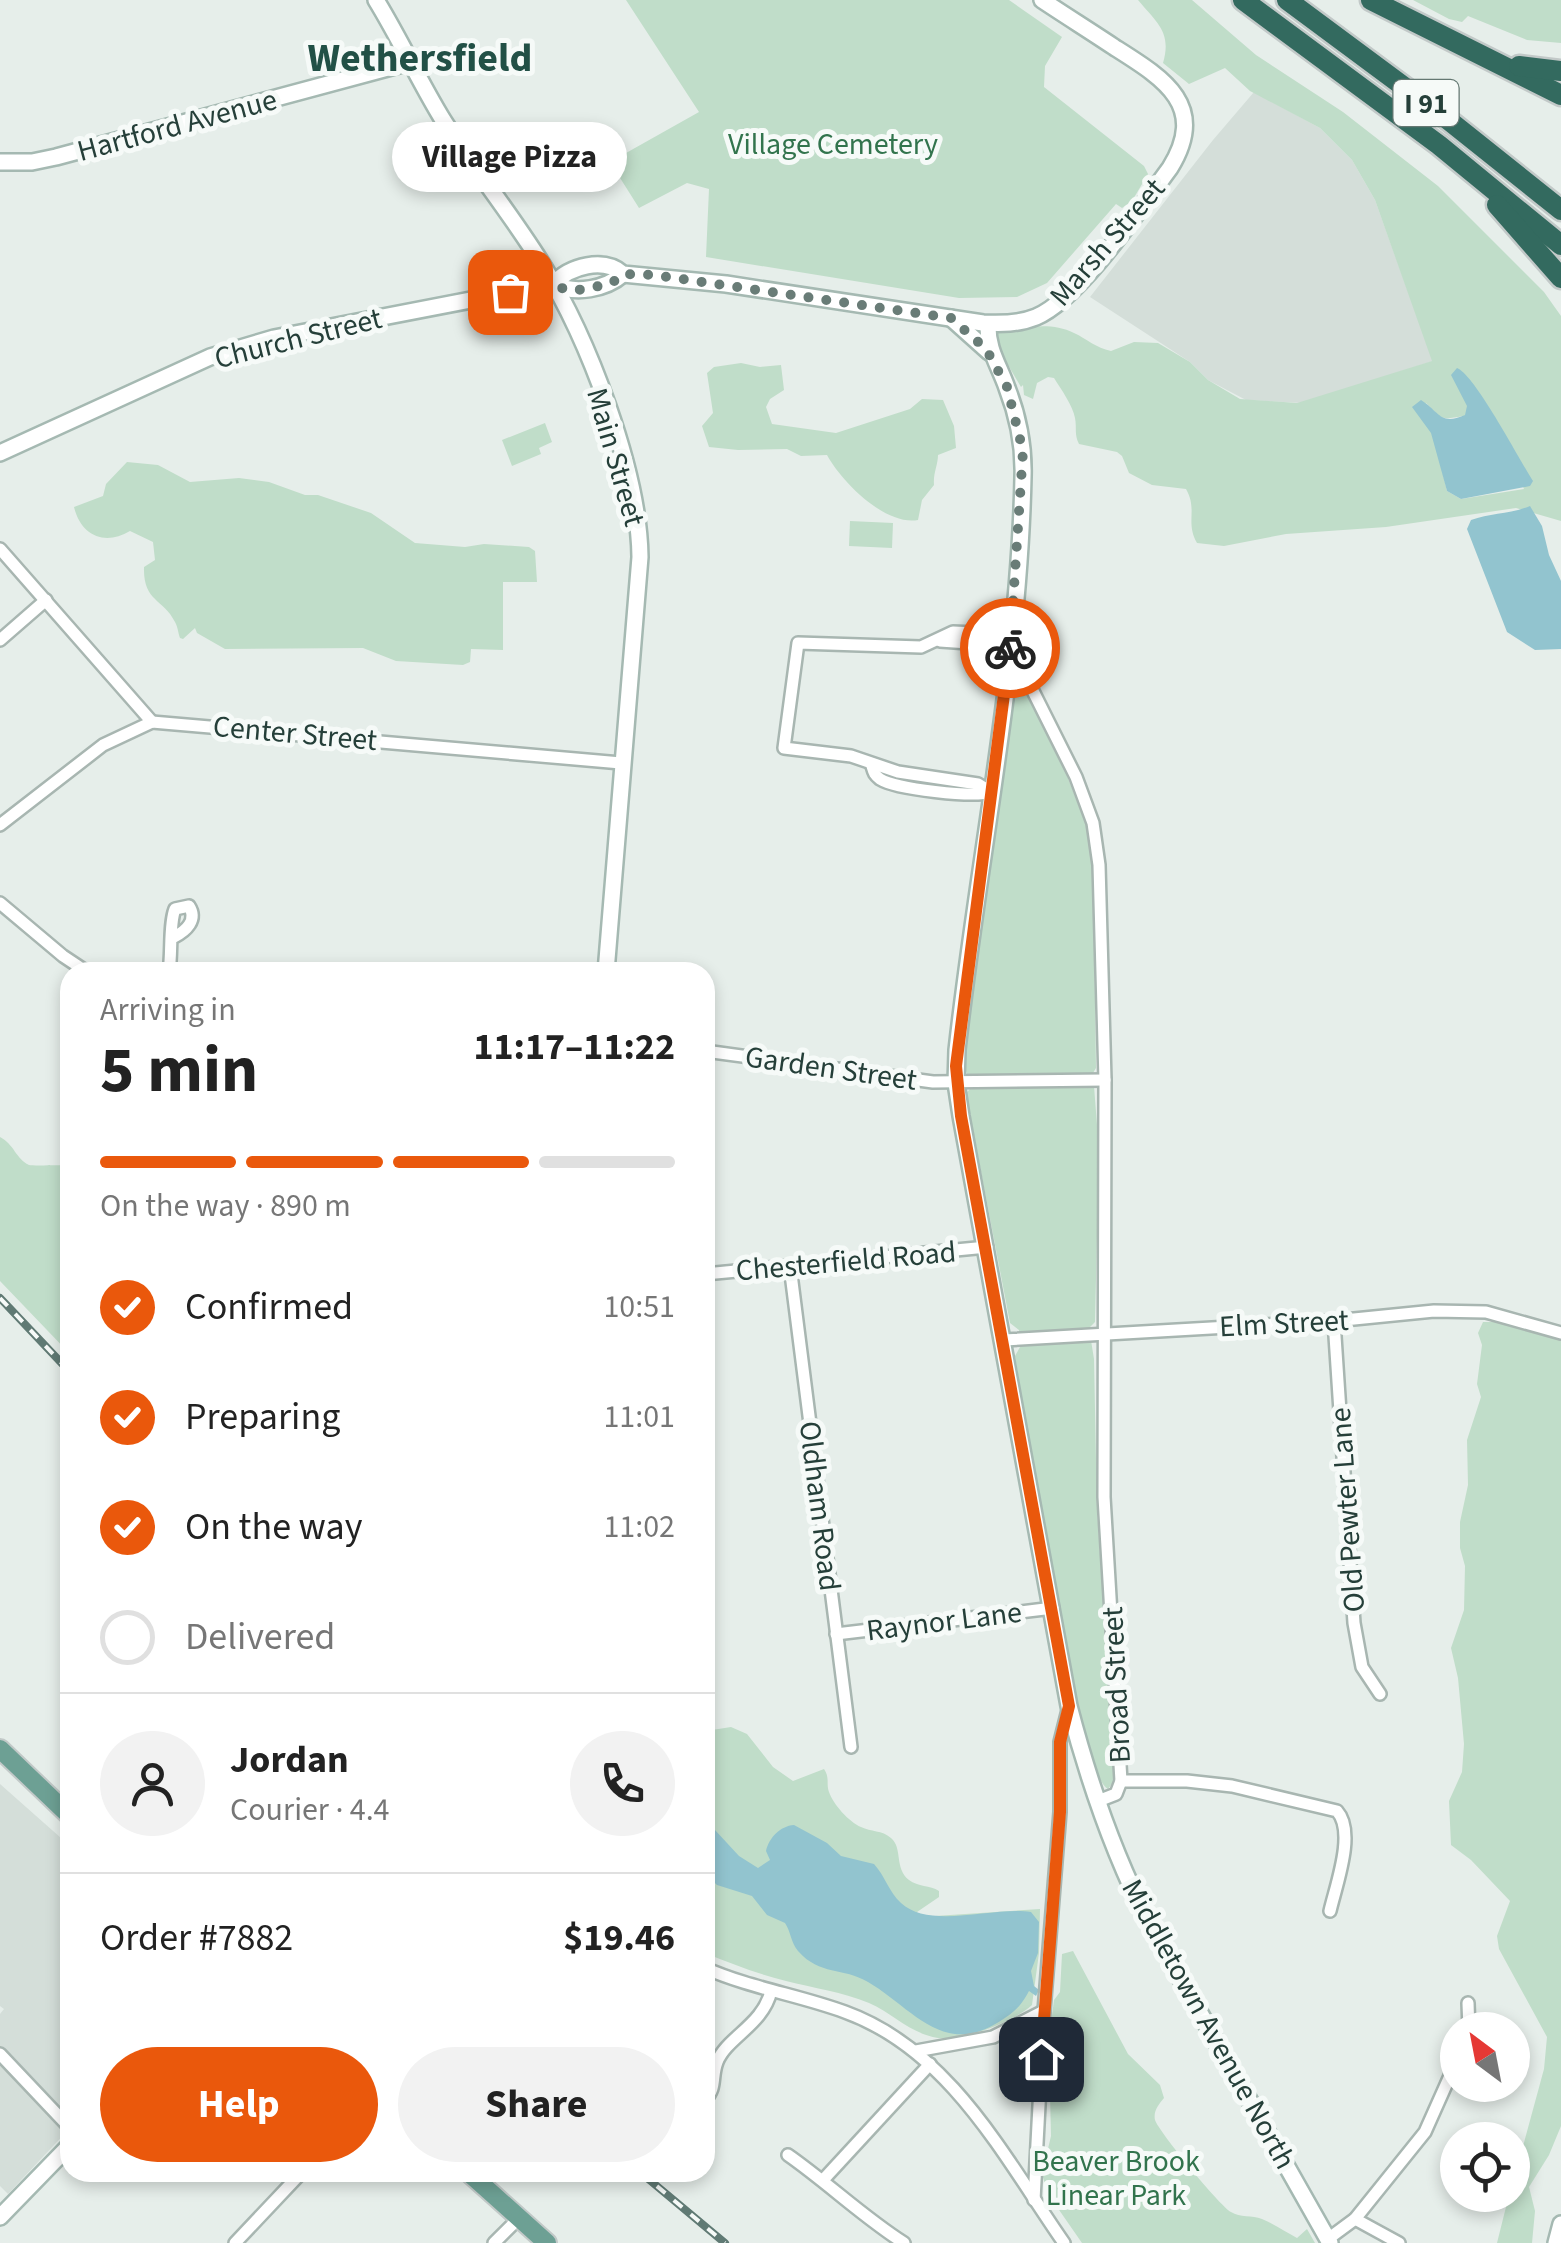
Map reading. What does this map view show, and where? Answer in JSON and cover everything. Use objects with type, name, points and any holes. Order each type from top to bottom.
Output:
[{"type":"highway","name":"I 91","points":[[1243,0],[1468,168],[1561,244]]},
{"type":"highway","name":"I 91","points":[[1287,0],[1442,114],[1561,210]]},
{"type":"highway","points":[[1371,0],[1561,95]]},
{"type":"highway","points":[[1476,52],[1526,68],[1561,71]]},
{"type":"highway","points":[[1468,168],[1561,278]]},
{"type":"main road","points":[[0,1749],[60,1806]]},
{"type":"main road","points":[[479,2182],[547,2243]]},
{"type":"street","name":"Main Street","points":[[376,0],[453,135],[554,284],[602,396],[630,481],[640,558],[607,962]]},
{"type":"street","name":"Marsh Street","points":[[554,284],[578,290],[610,284],[624,274],[726,284],[988,324],[1030,319],[1059,303],[1174,161],[1183,140],[1182,110],[1165,82],[1042,0]]},
{"type":"street","name":"Hartford Avenue","points":[[0,162],[56,158],[410,62]]},
{"type":"street","name":"Church Street","points":[[0,454],[230,349],[554,284]]},
{"type":"street","points":[[951,318],[993,358]]},
{"type":"street","name":"Broad Street","points":[[988,324],[988,345],[1012,400],[1023,451],[1009,660],[959,1033],[956,1083],[1069,1706],[1098,1801],[1116,1794],[1121,1782],[1104,1497],[1102,889],[1093,823],[1070,763],[1022,670],[1009,660]]},
{"type":"street","points":[[0,548],[152,722]]},
{"type":"street","points":[[0,640],[46,600]]},
{"type":"street","points":[[991,792],[978,784],[872,766],[851,756],[784,748],[798,643],[910,648],[940,641],[953,632],[999,634],[1011,640]]},
{"type":"street","name":"Center Street","points":[[0,824],[103,744],[152,722],[621,763]]},
{"type":"street","points":[[0,903],[72,962]]},
{"type":"street","points":[[170,962],[174,937]]},
{"type":"street","name":"Garden Street","points":[[715,1053],[956,1083],[1105,1080]]},
{"type":"street","name":"Chesterfield Road","points":[[715,1273],[987,1248]]},
{"type":"street","name":"Oldham Road","points":[[790,1266],[851,1747]]},
{"type":"street","name":"Elm Street","points":[[1004,1340],[1334,1321],[1434,1311],[1486,1312],[1561,1332]]},
{"type":"street","name":"Old Pewter Lane","points":[[1334,1321],[1356,1636],[1362,1667],[1380,1694]]},
{"type":"street","name":"Raynor Lane","points":[[836,1634],[1052,1608]]},
{"type":"street","points":[[1034,2200],[1060,1812],[1060,1742],[1069,1706]]},
{"type":"street","points":[[1121,1782],[1188,1781],[1232,1786],[1337,1812],[1344,1818],[1346,1834],[1330,1911]]},
{"type":"street","name":"Middletown Avenue North","points":[[1098,1801],[1148,1920],[1329,2241]]},
{"type":"street","points":[[715,1975],[846,2012],[916,2051],[972,2111],[1064,2243]]},
{"type":"street","points":[[715,2081],[717,2062],[758,2018],[771,1991]]},
{"type":"street","points":[[1468,2004],[1468,2012]]},
{"type":"street","points":[[916,2051],[993,2038],[1044,2010]]},
{"type":"street","points":[[0,2054],[60,2117]]},
{"type":"street","points":[[823,2180],[930,2064]]},
{"type":"street","points":[[1329,2241],[1355,2219],[1425,2132],[1440,2098]]},
{"type":"street","points":[[788,2155],[904,2243]]},
{"type":"street","points":[[0,2217],[60,2156]]},
{"type":"street","points":[[234,2243],[292,2182]]},
{"type":"street","points":[[494,2243],[518,2218]]},
{"type":"street","points":[[1355,2219],[1400,2243]]},
{"type":"street","points":[[1556,2243],[1561,2224]]},
{"type":"shaded area","points":[[1254,92],[1320,128],[1352,160],[1375,200],[1433,361],[1303,403],[1246,400],[1208,380],[1190,362],[1090,297]]},
{"type":"shaded area","points":[[0,1784],[60,1837],[60,2139],[8,2194],[0,2186],[0,2014],[4,2009],[0,2006]]},
{"type":"green space","name":"Village Cemetery","points":[[626,0],[1009,0],[1062,37],[1045,66],[1044,87],[1144,166],[1148,174],[1132,201],[1122,208],[1116,204],[1047,283],[1017,297],[959,298],[706,257],[709,189],[687,183],[639,208],[610,162],[699,112]]},
{"type":"green space","points":[[1138,0],[1192,0],[1256,55],[1343,112],[1438,186],[1544,292],[1561,316],[1561,521],[1516,508],[1386,527],[1286,534],[1224,546],[1197,543],[1186,489],[1152,485],[1129,473],[1117,452],[1079,444],[1074,413],[1054,378],[1037,383],[1033,399],[1024,395],[1023,385],[994,341],[1000,330],[1056,327],[1111,351],[1134,342],[1158,343],[1240,399],[1297,403],[1432,361],[1375,200],[1352,160],[1320,128],[1250,91],[1225,68],[1189,84],[1163,63],[1164,36]],"holes":[[[1426,403],[1443,417],[1471,416],[1497,424],[1524,489],[1461,499],[1447,491]]]},
{"type":"green space","points":[[1413,0],[1561,0],[1561,43],[1527,40],[1468,16],[1462,22],[1449,19]]},
{"type":"green space","points":[[741,363],[760,367],[781,365],[784,390],[770,399],[766,407],[772,424],[836,433],[910,409],[922,399],[943,400],[954,426],[956,448],[938,455],[934,485],[922,500],[918,520],[892,516],[865,500],[827,455],[801,456],[787,449],[709,447],[702,426],[713,413],[707,373],[714,367]]},
{"type":"green space","points":[[545,423],[552,442],[539,448],[541,454],[512,466],[502,440]]},
{"type":"green space","points":[[127,462],[158,465],[190,482],[239,478],[318,495],[371,513],[415,543],[529,547],[535,551],[537,582],[503,582],[503,650],[471,649],[470,662],[463,665],[396,661],[363,648],[225,649],[195,628],[183,639],[170,614],[147,587],[144,567],[155,560],[153,542],[130,531],[112,538],[95,536],[77,517],[74,507],[103,496],[106,484]]},
{"type":"green space","points":[[850,521],[893,523],[892,548],[849,546]]},
{"type":"green space","points":[[1018,685],[1026,691],[1058,752],[1089,833],[1093,855],[1093,1073],[1099,1151],[1095,1322],[1089,1328],[1094,1359],[1097,1509],[1115,1780],[1108,1789],[1095,1768],[1067,1660],[1015,1356],[1020,1347],[1019,1330],[1010,1323],[966,1093],[972,1087],[964,1053],[1013,688]]},
{"type":"green space","points":[[0,1137],[29,1165],[60,1165],[60,1344],[0,1281]]},
{"type":"green space","points":[[1483,1322],[1509,1322],[1561,1339],[1561,2126],[1530,2185],[1530,2122],[1544,2069],[1547,2037],[1499,1949],[1497,1936],[1510,1901],[1451,1845],[1449,1801],[1462,1772],[1464,1744],[1451,1648],[1464,1610],[1460,1522],[1468,1485],[1467,1440],[1481,1397],[1477,1384],[1482,1345],[1478,1333]]},
{"type":"green space","points":[[731,1727],[747,1734],[773,1767],[793,1781],[824,1769],[829,1792],[842,1812],[856,1825],[891,1838],[904,1875],[939,1891],[939,1897],[917,1912],[920,1917],[1040,1909],[1032,2005],[988,2029],[938,2038],[918,2032],[859,1999],[765,1975],[715,1957],[715,1730]]},
{"type":"green space","name":"Beaver Brook Linear Park","points":[[1073,1951],[1128,2054],[1160,2085],[1164,2098],[1155,2120],[1190,2168],[1231,2212],[1262,2219],[1297,2238],[1307,2229],[1315,2243],[1082,2243],[1048,2194],[1042,2174],[1051,2136],[1054,2000],[1060,1992],[1062,1954]]},
{"type":"green space","points":[[1530,2191],[1535,2211],[1532,2243],[1497,2243],[1505,2212],[1530,2212]]},
{"type":"water","points":[[1457,368],[1496,419],[1533,481],[1530,486],[1461,499],[1447,491],[1431,433],[1412,407],[1421,400],[1445,418],[1465,415],[1467,406],[1451,375]]},
{"type":"water","points":[[1530,506],[1542,526],[1561,581],[1561,649],[1535,650],[1507,632],[1467,529],[1471,520]]},
{"type":"water","points":[[794,1825],[827,1843],[841,1856],[874,1864],[897,1899],[913,1911],[945,1916],[1031,1912],[1039,1922],[1038,1953],[1031,1971],[1034,1986],[1039,1990],[1036,1996],[1029,1991],[1016,2010],[997,2023],[960,2034],[928,2024],[859,1977],[823,1968],[806,1959],[796,1948],[785,1923],[767,1915],[752,1896],[715,1883],[715,1830],[739,1856],[758,1868],[770,1860],[766,1851],[772,1837]]},
{"type":"railway","points":[[0,1298],[60,1361]]},
{"type":"railway","points":[[652,2182],[725,2243]]},
{"type":"way so far","points":[[510,292],[554,284],[578,290],[610,284],[624,274],[654,275],[951,318],[990,354],[1002,374],[1020,429],[1024,475],[1010,648]]},
{"type":"place","name":"Village Pizza","points":[[510,292]]},
{"type":"district","name":"Wethersfield","points":[[420,57]]},
{"type":"route","points":[[1010,648],[959,1033],[956,1083],[1069,1706],[1060,1742],[1060,1812],[1041,2059]]}]
